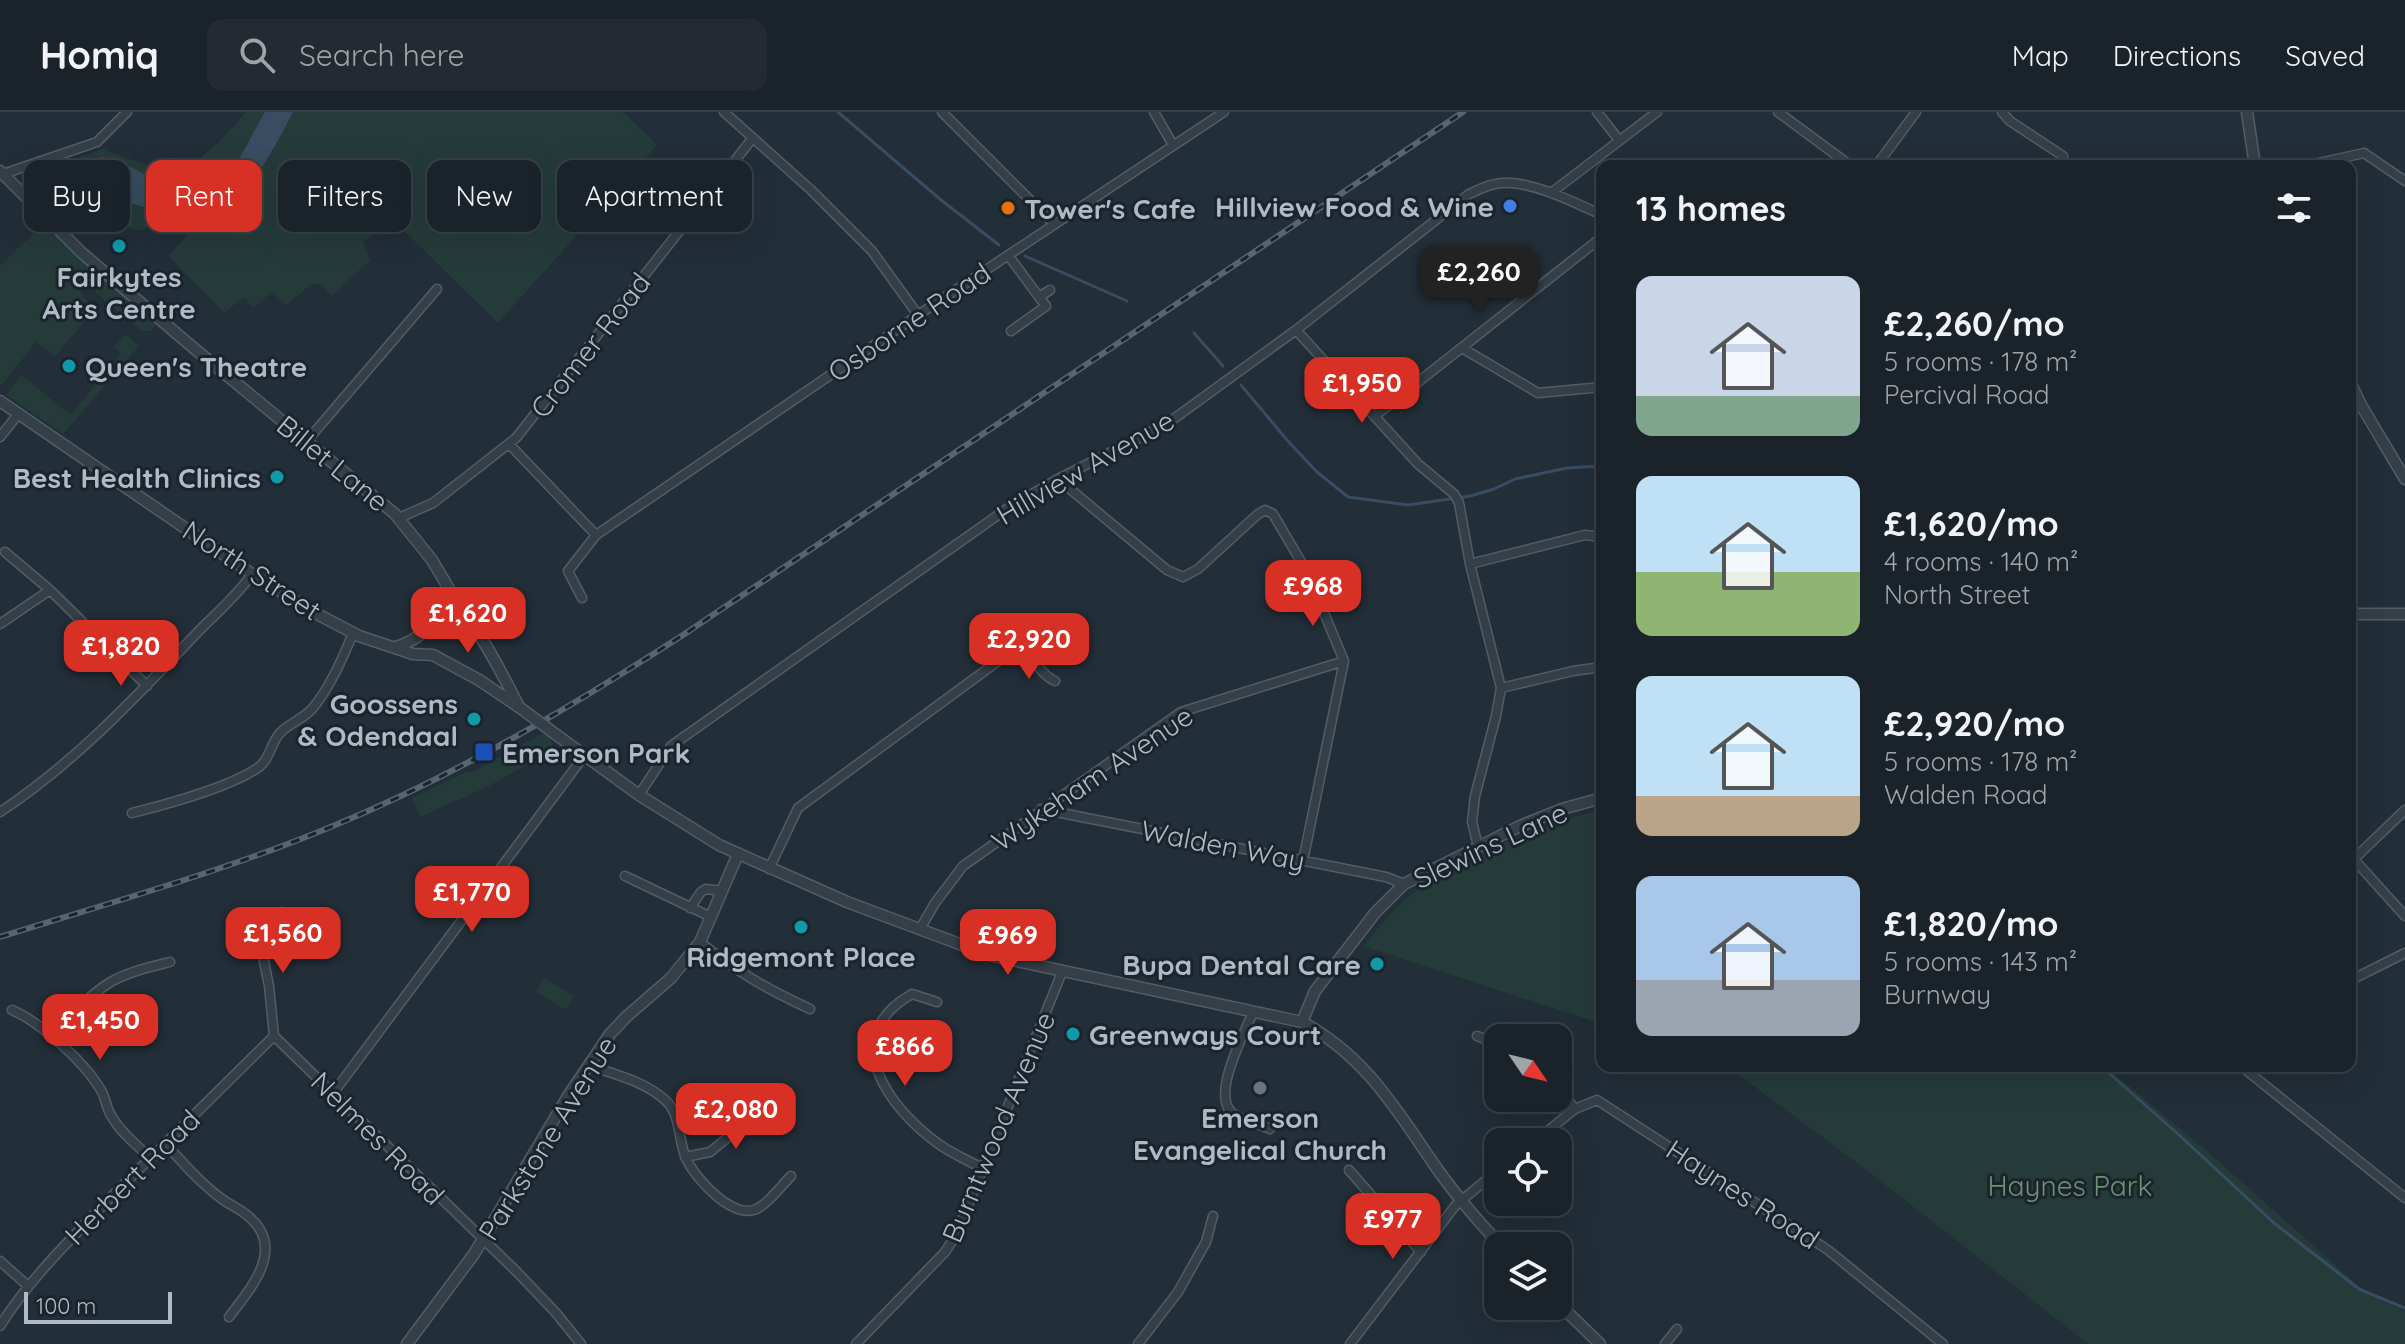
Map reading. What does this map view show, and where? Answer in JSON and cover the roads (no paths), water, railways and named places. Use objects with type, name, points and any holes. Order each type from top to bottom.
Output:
[{"type":"street","points":[[2,172],[97,142],[127,112]]},
{"type":"street","points":[[724,112],[811,190],[872,251],[918,315]]},
{"type":"street","points":[[942,112],[1054,224]]},
{"type":"street","points":[[1154,112],[1173,145]]},
{"type":"street","name":"Osborne Road","points":[[582,598],[568,571],[596,535],[918,315],[1224,112]]},
{"type":"street","points":[[1597,112],[1619,140]]},
{"type":"street","points":[[1551,193],[1657,112]]},
{"type":"street","points":[[1778,112],[1843,160]]},
{"type":"street","points":[[1880,160],[1916,112]]},
{"type":"street","points":[[2002,112],[2010,121],[2063,156]]},
{"type":"street","points":[[2247,112],[2253,160]]},
{"type":"street","name":"Cromer Road","points":[[399,518],[433,503],[510,445],[752,139]]},
{"type":"street","points":[[2332,160],[2364,153],[2405,181]]},
{"type":"street","name":"Billet Lane","points":[[2,172],[82,253],[399,518],[432,560],[496,663],[519,707]]},
{"type":"street","name":"Hillview Avenue","points":[[639,795],[671,746],[1008,508],[1168,423],[1296,330],[1469,194],[1488,185],[1511,182],[1551,193],[1596,212]]},
{"type":"street","points":[[1375,416],[1596,242]]},
{"type":"street","points":[[1008,255],[1046,306],[1011,331]]},
{"type":"street","points":[[306,442],[437,289]]},
{"type":"street","points":[[1039,297],[1050,290]]},
{"type":"street","points":[[1296,330],[1418,464],[1454,494],[1459,503],[1470,564],[1501,688],[1475,796],[1472,822],[1478,846]]},
{"type":"street","points":[[1462,348],[1538,393],[1596,388]]},
{"type":"street","points":[[2356,395],[2405,479]]},
{"type":"street","name":"North Street","points":[[0,401],[252,574],[353,633],[413,654],[433,655],[479,680],[639,795],[682,823],[769,869],[989,955],[1302,1022],[1327,1035],[1347,1051],[1386,1095],[1461,1199],[1489,1232]]},
{"type":"street","points":[[0,437],[19,413]]},
{"type":"street","points":[[510,445],[596,535]]},
{"type":"street","points":[[1058,479],[1167,570],[1183,577],[1198,569],[1257,515],[1265,510],[1273,514],[1307,572],[1344,661],[1303,861]]},
{"type":"street","points":[[1470,564],[1585,535],[1596,536]]},
{"type":"street","points":[[5,552],[50,590],[147,686]]},
{"type":"street","points":[[0,812],[79,751],[147,686],[252,574]]},
{"type":"street","points":[[396,647],[422,634],[443,611],[449,599],[443,579]]},
{"type":"street","points":[[0,624],[50,590]]},
{"type":"street","points":[[443,611],[454,611],[465,616]]},
{"type":"street","points":[[2356,614],[2405,614]]},
{"type":"street","points":[[132,813],[175,803],[261,766],[276,737],[311,710],[344,656],[353,633]]},
{"type":"street","points":[[422,634],[425,645],[433,655]]},
{"type":"street","points":[[769,869],[798,808],[1016,648],[1024,649],[1045,677],[1055,681]]},
{"type":"street","name":"Wykeham Avenue","points":[[920,929],[963,866],[1181,712],[1344,661]]},
{"type":"street","points":[[479,680],[487,676],[496,663]]},
{"type":"street","points":[[1501,688],[1596,668]]},
{"type":"street","points":[[334,1092],[584,756]]},
{"type":"street","name":"Slewins Lane","points":[[1302,1022],[1315,991],[1375,913],[1404,884],[1478,846],[1562,809],[1596,800]]},
{"type":"street","name":"Walden Way","points":[[1041,809],[1386,877],[1404,884]]},
{"type":"street","points":[[2356,853],[2405,810]]},
{"type":"street","name":"Parkstone Avenue","points":[[407,1344],[439,1304],[482,1240],[523,1169],[610,1034],[671,978],[700,942],[738,854]]},
{"type":"street","points":[[2356,861],[2405,916]]},
{"type":"street","points":[[625,876],[711,917]]},
{"type":"street","points":[[690,908],[706,889],[721,891]]},
{"type":"street","points":[[274,1036],[269,986],[259,937],[261,928],[281,912]]},
{"type":"street","points":[[700,942],[733,968],[771,991],[810,1009]]},
{"type":"street","points":[[2356,978],[2405,953]]},
{"type":"street","points":[[52,1036],[77,1009],[111,981],[170,962]]},
{"type":"street","name":"Burntwood Avenue","points":[[856,1344],[945,1252],[961,1226],[1062,972]]},
{"type":"street","points":[[937,1002],[912,994],[893,1004],[876,1029],[873,1062],[896,1105],[940,1145],[984,1169]]},
{"type":"street","points":[[12,1010],[34,1021],[89,1074],[120,1129],[150,1158]]},
{"type":"street","points":[[1253,1012],[1225,1080],[1224,1103],[1233,1115],[1270,1129]]},
{"type":"street","name":"Nelmes Road","points":[[274,1036],[556,1313],[581,1344]]},
{"type":"street","name":"Herbert Road","points":[[0,1326],[54,1256],[274,1036]]},
{"type":"street","points":[[1477,1036],[1484,1039]]},
{"type":"street","points":[[589,1065],[639,1083],[668,1102],[675,1112],[685,1157],[699,1180],[718,1198],[744,1211],[759,1208],[791,1176]]},
{"type":"street","points":[[2248,1072],[2405,1198]]},
{"type":"street","name":"Haynes Road","points":[[1575,1109],[1597,1100],[1608,1107],[1828,1250],[1943,1344]]},
{"type":"street","points":[[685,1157],[710,1152],[743,1125],[761,1103]]},
{"type":"street","points":[[1551,1128],[1575,1109],[1572,1105]]},
{"type":"street","points":[[165,1143],[209,1189],[248,1216],[260,1229],[265,1246],[261,1272],[229,1317]]},
{"type":"street","points":[[1349,1170],[1421,1252]]},
{"type":"street","points":[[1350,1344],[1461,1199],[1484,1181]]},
{"type":"street","points":[[1138,1344],[1178,1292],[1206,1242],[1213,1216]]},
{"type":"street","points":[[0,1261],[28,1286]]},
{"type":"street","points":[[1572,1317],[1600,1344]]},
{"type":"street","points":[[1665,1344],[1677,1329]]},
{"type":"water","points":[[265,112],[293,112],[262,167],[262,160],[238,160]]},
{"type":"water","points":[[130,167],[146,175],[146,208],[130,203]]},
{"type":"waterway","points":[[838,112],[999,245]]},
{"type":"waterway","points":[[1025,256],[1127,301]]},
{"type":"waterway","points":[[1194,333],[1223,366]]},
{"type":"waterway","points":[[1241,385],[1317,472],[1348,497],[1408,505],[1470,496],[1515,479],[1567,468],[1596,466]]},
{"type":"waterway","points":[[2108,1072],[2274,1223],[2359,1289],[2405,1308]]},
{"type":"railway","points":[[0,937],[168,885],[292,842],[424,785],[512,738],[683,635],[1463,112]]},
{"type":"place","name":"Hillview Food & Wine","points":[[1510,206]]},
{"type":"place","name":"Tower's Cafe","points":[[1008,208]]},
{"type":"place","name":"Fairkytes Arts Centre","points":[[119,246]]},
{"type":"place","name":"Queen's Theatre","points":[[69,366]]},
{"type":"place","name":"Best Health Clinics","points":[[277,477]]},
{"type":"place","name":"Goossens & Odendaal","points":[[474,719]]},
{"type":"place","name":"Emerson Park","points":[[484,752]]},
{"type":"place","name":"Ridgemont Place","points":[[801,927]]},
{"type":"place","name":"Bupa Dental Care","points":[[1377,964]]},
{"type":"place","name":"Greenways Court","points":[[1073,1034]]},
{"type":"place","name":"Emerson Evangelical Church","points":[[1260,1088]]},
{"type":"park label","name":"Haynes Park","points":[[2070,1185]]}]
